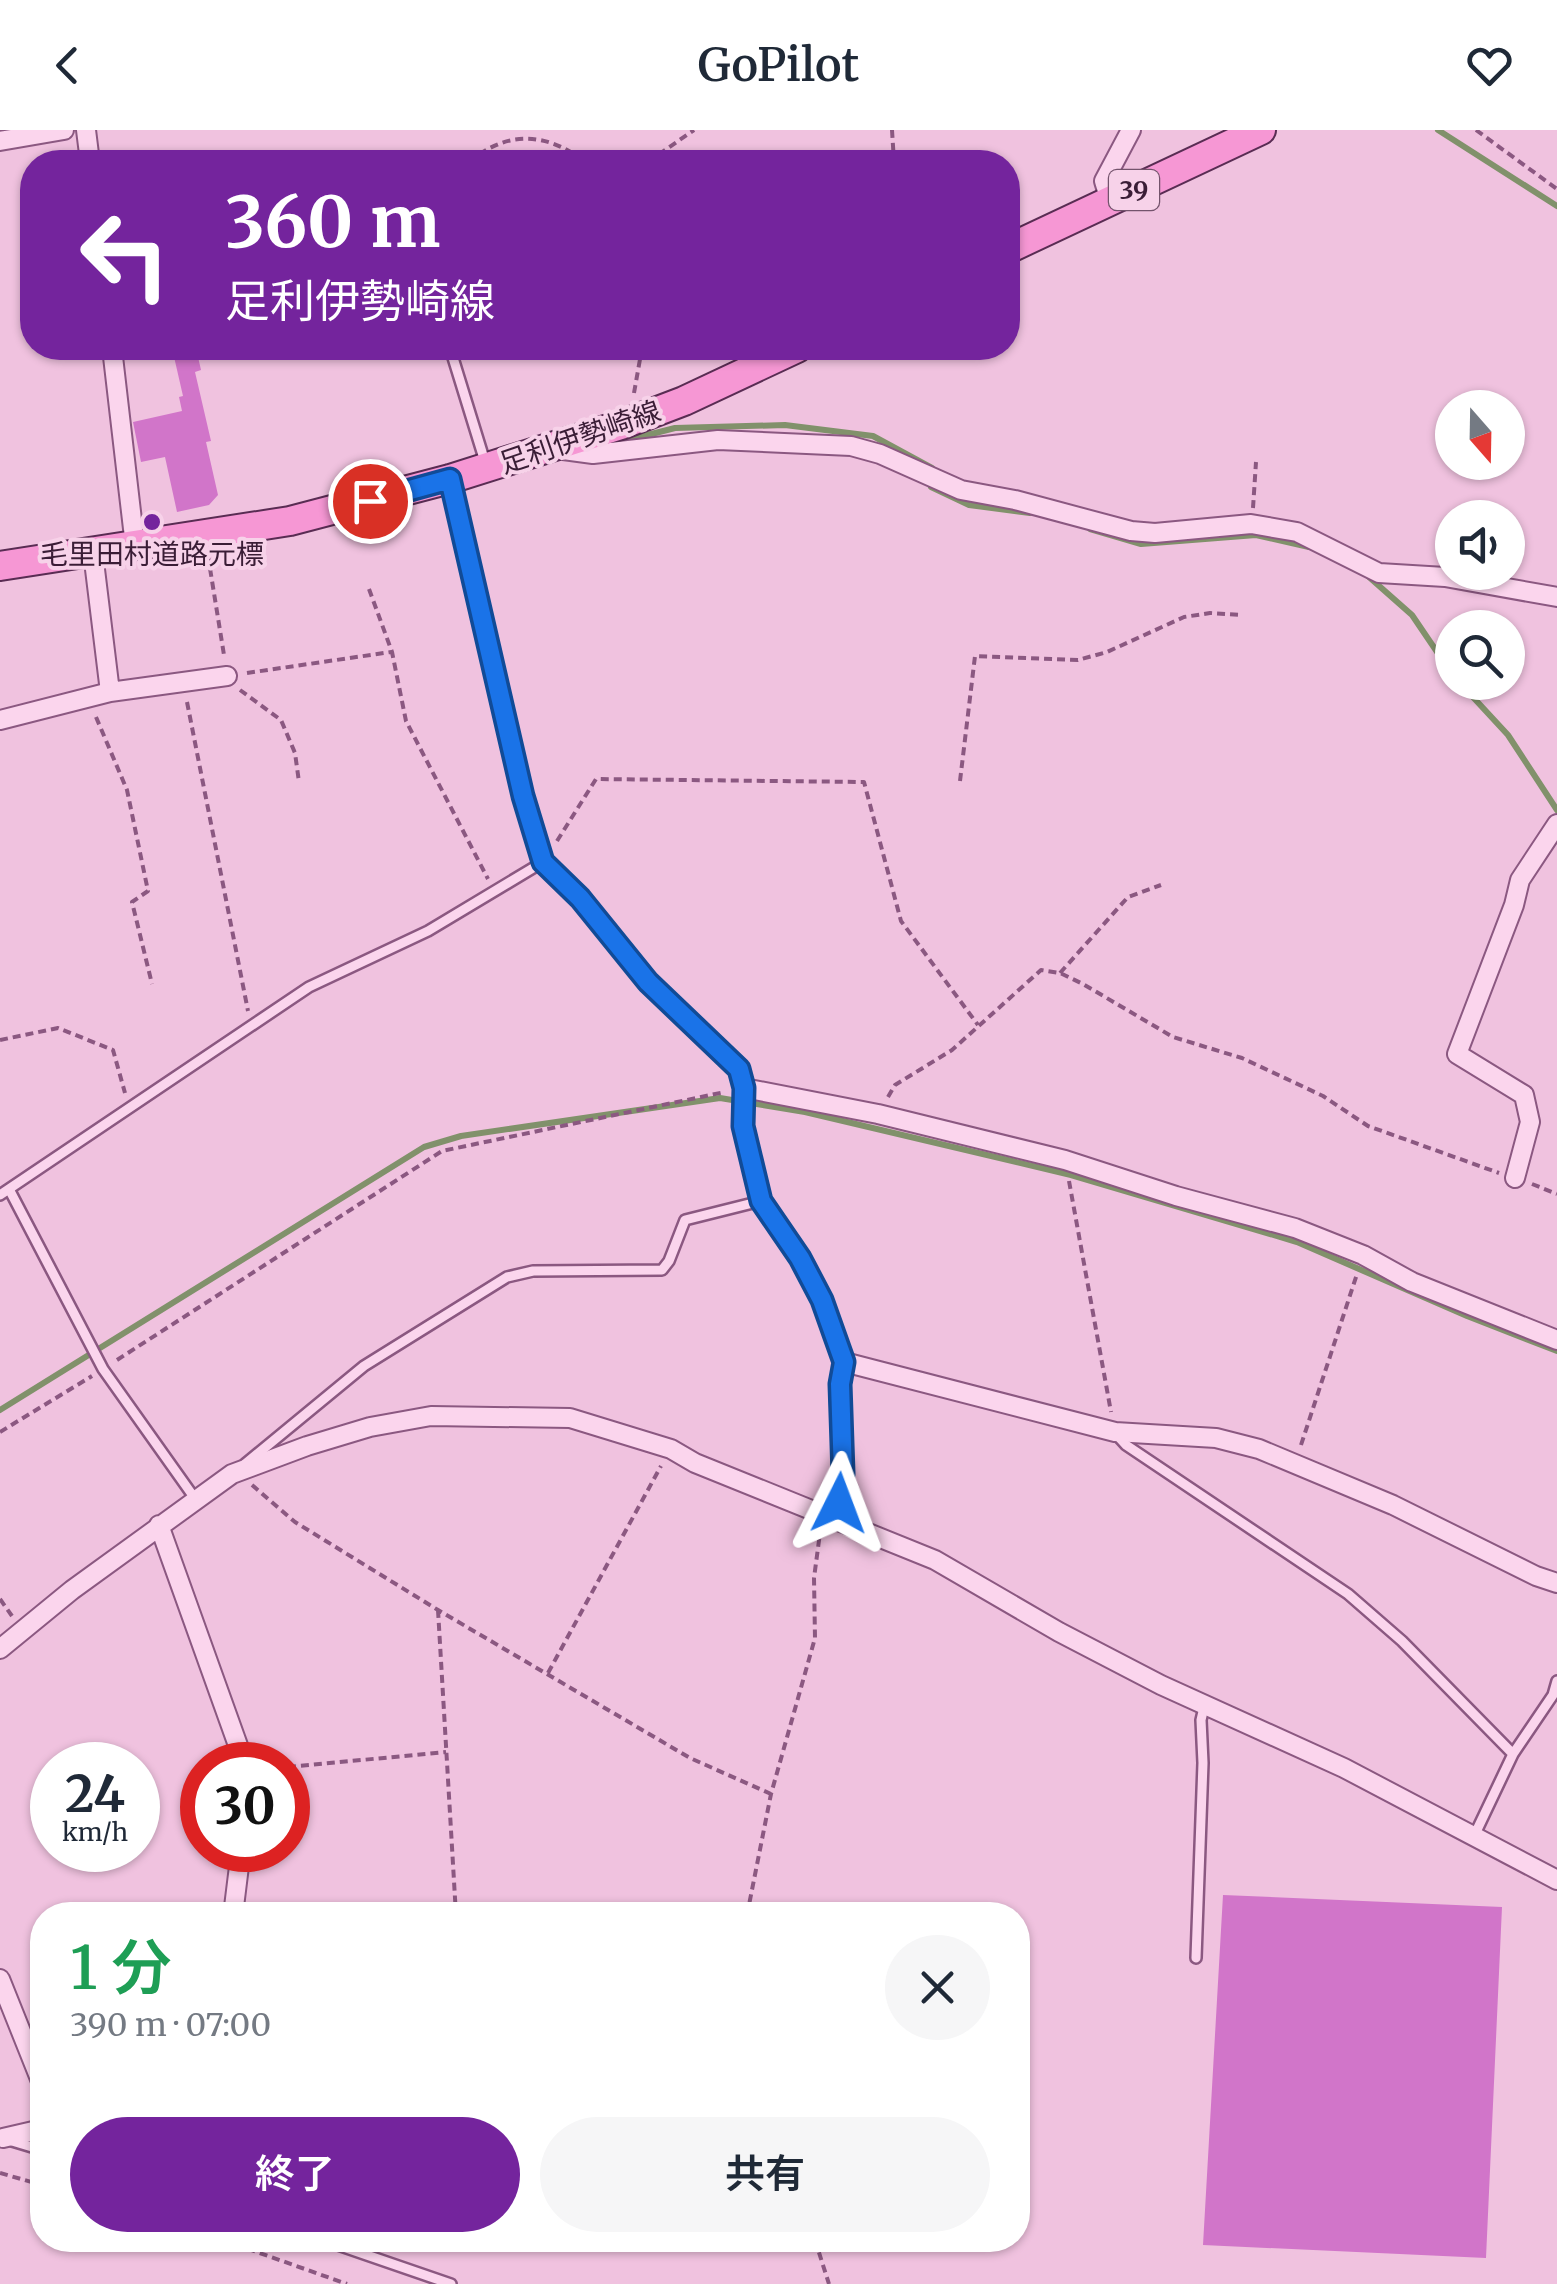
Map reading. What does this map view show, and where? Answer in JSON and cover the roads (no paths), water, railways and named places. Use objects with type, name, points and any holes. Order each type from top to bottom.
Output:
[{"type":"main road","name":"39","points":[[1020,243],[1261,130]]},
{"type":"main road","name":"足利伊勢崎線","points":[[0,566],[290,522],[551,448],[684,401],[771,360]]},
{"type":"street","points":[[0,141],[64,130]]},
{"type":"street","points":[[1110,201],[1104,181],[1130,130]]},
{"type":"street","points":[[113,360],[135,546]]},
{"type":"street","points":[[551,448],[594,454],[718,440],[851,446],[880,454],[961,490],[1131,531],[1154,533],[1251,524],[1298,532],[1379,573],[1446,577],[1557,598]]},
{"type":"street","points":[[450,479],[523,796],[543,862],[580,898],[648,982],[739,1069],[744,1088],[743,1126],[761,1201],[800,1258],[822,1300],[844,1362],[840,1384],[843,1474],[839,1503],[830,1517]]},
{"type":"street","points":[[93,553],[110,692]]},
{"type":"street","points":[[0,720],[110,692],[227,676]]},
{"type":"street","points":[[1515,1178],[1530,1122],[1524,1095],[1457,1054],[1509,920],[1520,880],[1557,824]]},
{"type":"street","points":[[744,1088],[878,1114],[1065,1160],[1176,1196],[1295,1228],[1363,1255],[1412,1282],[1557,1340]]},
{"type":"street","points":[[844,1362],[1114,1432],[1216,1438],[1259,1449],[1394,1505],[1536,1576],[1557,1582]]},
{"type":"street","points":[[0,1649],[72,1590],[232,1474],[307,1446],[430,1416],[570,1418],[670,1449],[935,1560],[1161,1685],[1344,1768],[1557,1880]]},
{"type":"street","points":[[159,1526],[237,1742]]},
{"type":"street","points":[[234,1902],[237,1872]]},
{"type":"street","points":[[0,1979],[30,2054]]},
{"type":"street","points":[[1,2137],[30,2131]]},
{"type":"lane","points":[[454,360],[487,468]]},
{"type":"lane","points":[[196,1500],[103,1369],[4,1192],[309,987],[428,931],[543,862]]},
{"type":"lane","points":[[232,1474],[364,1366],[508,1277],[533,1271],[662,1270],[685,1220],[761,1201]]},
{"type":"lane","points":[[1114,1432],[1126,1444],[1348,1594],[1402,1641],[1512,1754]]},
{"type":"lane","points":[[1475,1834],[1512,1754],[1553,1695],[1557,1681]]},
{"type":"lane","points":[[1196,1958],[1204,1763],[1201,1720],[1205,1703]]},
{"type":"lane","points":[[1,2137],[30,2146]]},
{"type":"lane","points":[[358,2252],[451,2284]]},
{"type":"waterway","points":[[1438,130],[1557,206]]},
{"type":"waterway","points":[[616,443],[675,428],[785,425],[873,436],[932,468]]},
{"type":"waterway","points":[[931,487],[969,505],[1030,513]]},
{"type":"waterway","points":[[1090,529],[1141,544],[1256,535],[1309,547]]},
{"type":"waterway","points":[[1369,577],[1412,615],[1435,649]]},
{"type":"waterway","points":[[1476,700],[1508,735],[1557,810]]},
{"type":"waterway","points":[[0,1410],[424,1147],[461,1136],[720,1098],[805,1112],[1071,1175],[1297,1242],[1557,1351]]},
{"type":"place","name":"毛里田村道路元標","points":[[152,522]]}]
